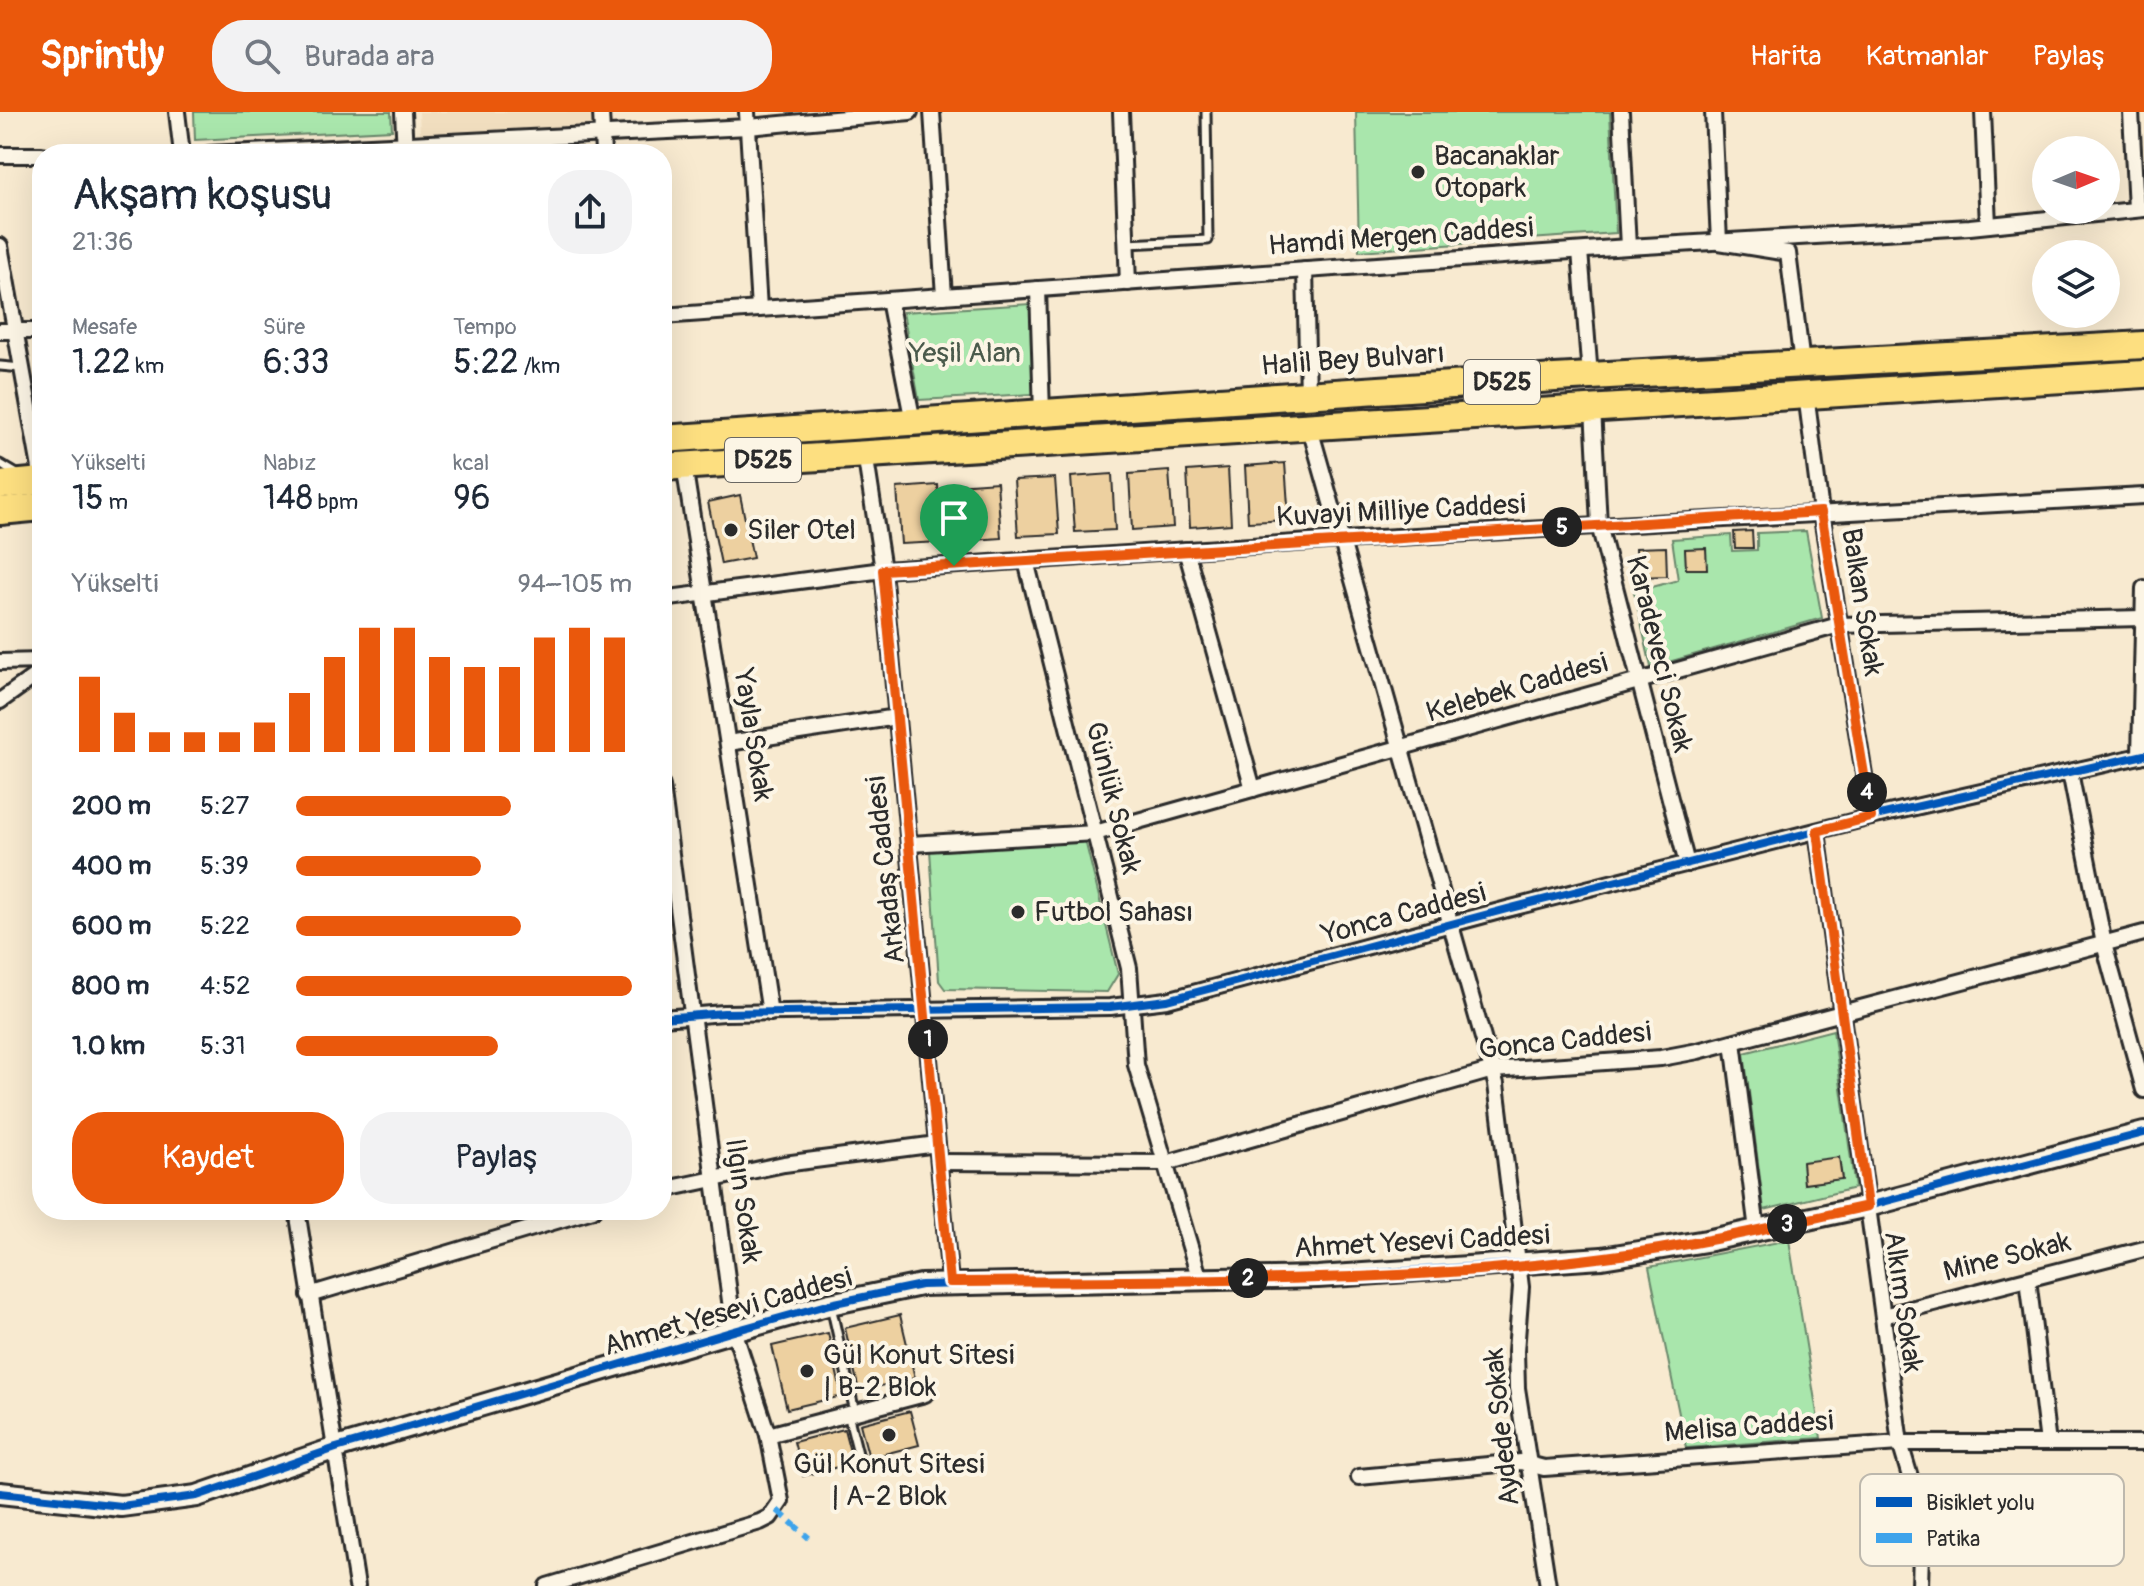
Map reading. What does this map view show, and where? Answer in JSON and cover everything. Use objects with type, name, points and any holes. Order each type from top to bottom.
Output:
[{"type":"highway","name":"Halil Bey Bulvarı","points":[[672,438],[1590,376],[2144,345]]},
{"type":"highway","name":"D525","points":[[673,466],[2144,374]]},
{"type":"highway","points":[[0,485],[32,482]]},
{"type":"highway","points":[[0,511],[32,508]]},
{"type":"street","points":[[177,112],[181,144]]},
{"type":"street","points":[[403,112],[405,144]]},
{"type":"street","points":[[601,112],[602,144]]},
{"type":"street","points":[[484,144],[748,120],[910,112]]},
{"type":"street","points":[[932,112],[944,296]]},
{"type":"street","points":[[1121,112],[1128,283]]},
{"type":"street","points":[[1621,112],[1628,247]]},
{"type":"street","points":[[1713,112],[1719,242],[1788,253],[1802,364]]},
{"type":"street","points":[[1983,112],[1988,225]]},
{"type":"street","points":[[2131,112],[2140,209]]},
{"type":"street","points":[[748,120],[759,309]]},
{"type":"street","points":[[0,155],[32,155]]},
{"type":"street","name":"Hamdi Mergen Caddesi","points":[[672,315],[1628,247],[1988,225],[2140,209]]},
{"type":"street","points":[[0,246],[8,331],[22,368],[32,439]]},
{"type":"street","points":[[1580,251],[1590,376]]},
{"type":"street","points":[[1305,270],[1308,395]]},
{"type":"street","points":[[1038,289],[1042,413]]},
{"type":"street","points":[[889,300],[913,422]]},
{"type":"street","points":[[8,331],[32,331]]},
{"type":"street","name":"Balkan Sokak","points":[[1806,394],[1821,512],[1871,817]]},
{"type":"street","name":"Karadeveci Sokak","points":[[1593,408],[1599,525],[1687,864]]},
{"type":"street","name":"Aydede Sokak","points":[[1309,425],[1493,1070],[1519,1265],[1521,1305],[1516,1368],[1548,1586]]},
{"type":"street","name":"Arkadaş Caddesi","points":[[865,453],[883,570],[950,1282]]},
{"type":"street","name":"Yayla Sokak","points":[[673,466],[704,593],[770,1013]]},
{"type":"street","name":"Kuvayi Milliye Caddesi","points":[[672,598],[883,570],[1342,540],[2144,496]]},
{"type":"street","points":[[1186,550],[1253,789]]},
{"type":"street","name":"Günlük Sokak","points":[[1026,561],[1129,968],[1136,1065],[1200,1280]]},
{"type":"street","points":[[2142,756],[2144,588]]},
{"type":"street","name":"Kelebek Caddesi","points":[[910,844],[1095,833],[1839,625],[2143,618]]},
{"type":"street","points":[[0,662],[32,661]]},
{"type":"street","points":[[0,701],[32,678]]},
{"type":"street","points":[[728,743],[897,717]]},
{"type":"street","name":"Yonca Caddesi","points":[[672,1017],[1134,1005],[1205,991],[1871,817],[2142,756]]},
{"type":"street","points":[[2070,772],[2104,944],[2144,1090]]},
{"type":"street","name":"Alkım Sokak","points":[[1817,831],[1900,1443],[1909,1474]]},
{"type":"street","name":"Ilgın Sokak","points":[[547,1586],[770,1517],[781,1501],[768,1435],[734,1331],[672,862]]},
{"type":"street","name":"Gonca Caddesi","points":[[939,1162],[1166,1163],[1493,1070],[1661,1058],[1733,1042],[2144,933]]},
{"type":"street","points":[[1733,1042],[1757,1230]]},
{"type":"street","name":"Ahmet Yesevi Caddesi","points":[[0,1493],[91,1504],[146,1505],[197,1496],[336,1448],[734,1331],[830,1304],[950,1282],[1200,1280],[1409,1273],[1654,1251],[1868,1206],[2144,1133]]},
{"type":"street","points":[[672,1188],[784,1164],[937,1144]]},
{"type":"street","points":[[298,1220],[357,1586]]},
{"type":"street","points":[[309,1295],[560,1220]]},
{"type":"street","name":"Mine Sokak","points":[[1883,1316],[2144,1249]]},
{"type":"street","points":[[2028,1279],[2048,1443]]},
{"type":"street","points":[[768,1435],[925,1394]]},
{"type":"street","name":"Melisa Caddesi","points":[[1359,1477],[1529,1464],[1544,1468],[1900,1443],[2144,1443]]},
{"type":"street","name":"Alkım Sokak","points":[[1920,1586],[1921,1566]]},
{"type":"lane","points":[[1127,244],[1208,240],[1206,112]]},
{"type":"lane","points":[[0,372],[0,366],[22,368]]},
{"type":"lane","points":[[0,464],[32,478]]},
{"type":"lane","points":[[830,1304],[862,1469]]},
{"type":"shaded area","points":[[419,112],[592,112],[593,126],[420,135]]},
{"type":"green space","points":[[194,112],[391,112],[392,130],[195,140]]},
{"type":"green space","name":"Bacanaklar Otopark","points":[[1356,112],[1610,112],[1616,233],[1359,251]]},
{"type":"green space","name":"Yeşil Alan","points":[[1030,304],[1034,394],[919,400],[903,312]]},
{"type":"green space","points":[[1806,531],[1822,618],[1651,667],[1634,592],[1678,580],[1672,539],[1731,535],[1732,551],[1757,550],[1757,533]]},
{"type":"green space","name":"Futbol Sahası","points":[[1085,840],[1118,974],[1107,992],[945,989],[939,981],[930,850]]},
{"type":"green space","points":[[1833,1030],[1855,1188],[1764,1210],[1744,1053]]},
{"type":"green space","points":[[1789,1240],[1821,1438],[1686,1448],[1649,1267]]},
{"type":"building","points":[[1285,463],[1289,520],[1248,522],[1245,466]]},
{"type":"building","points":[[1228,468],[1231,524],[1190,527],[1187,471]]},
{"type":"building","points":[[1169,471],[1173,527],[1132,530],[1129,474]]},
{"type":"building","points":[[1112,474],[1115,530],[1075,532],[1071,477]]},
{"type":"building","points":[[1055,478],[1059,534],[1018,536],[1014,480]]},
{"type":"building","points":[[997,482],[1001,538],[960,541],[956,485]]},
{"type":"building","points":[[938,485],[941,542],[901,544],[897,488]]},
{"type":"building","name":"Siler Otel","points":[[740,495],[753,558],[721,564],[708,502]]},
{"type":"building","points":[[1752,531],[1753,548],[1735,548],[1734,532]]},
{"type":"building","points":[[1666,547],[1667,576],[1637,577],[1636,548]]},
{"type":"building","points":[[1706,548],[1707,569],[1686,569],[1685,549]]},
{"type":"building","points":[[1839,1157],[1842,1179],[1804,1184],[1802,1162]]},
{"type":"building","points":[[900,1315],[915,1378],[859,1391],[845,1328]]},
{"type":"building","name":"Gül Konut Sitesi | B-2 Blok","points":[[828,1333],[842,1396],[787,1409],[772,1346]]},
{"type":"building","name":"Gül Konut Sitesi | A-2 Blok","points":[[910,1411],[919,1445],[869,1458],[860,1424]]},
{"type":"building","points":[[844,1429],[853,1463],[803,1476],[794,1442]]},
{"type":"marked path","points":[[777,1510],[809,1538]]},
{"type":"cycle path","points":[[672,1017],[724,1013],[1110,1007],[1167,1000],[1507,909],[1871,817],[2144,755]]},
{"type":"cycle path","points":[[0,1493],[121,1506],[197,1496],[336,1448],[734,1331],[830,1304],[921,1285],[1318,1277],[1602,1258],[1706,1241],[1868,1206],[2144,1133]]},
{"type":"place","name":"Bacanaklar Otopark","points":[[1418,172]]},
{"type":"place","name":"Siler Otel","points":[[731,530]]},
{"type":"place","name":"Futbol Sahası","points":[[1018,912]]},
{"type":"place","name":"Gül Konut Sitesi | B-2 Blok","points":[[807,1371]]},
{"type":"place","name":"Gül Konut Sitesi | A-2 Blok","points":[[889,1435]]},
{"type":"route","points":[[1821,512],[1871,817],[1817,831],[1868,1206],[1654,1251],[1560,1262],[1318,1277],[950,1282],[883,570],[954,566],[1821,512]]}]
